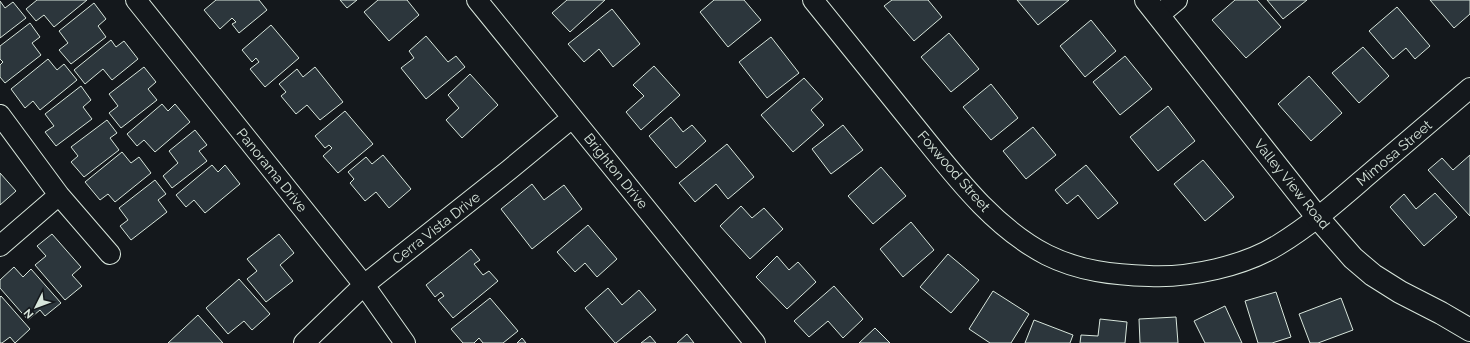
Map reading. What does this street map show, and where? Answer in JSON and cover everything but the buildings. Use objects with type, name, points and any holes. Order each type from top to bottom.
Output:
[{"type":"street","name":"Panorama Drive","points":[[136,0],[364,285],[405,343]]},
{"type":"street","name":"Brighton Drive","points":[[477,0],[755,343]]},
{"type":"street","name":"Foxwood Street","points":[[813,0],[962,184],[992,215],[1018,237],[1047,255],[1086,269],[1124,275],[1165,277],[1184,275],[1220,268],[1253,257],[1277,246],[1318,218]]},
{"type":"street","points":[[1153,8],[1177,0]]},
{"type":"street","name":"Valley View Road","points":[[1153,8],[1318,218],[1353,258],[1373,275],[1400,292],[1470,330]]},
{"type":"street","name":"Mimosa Street","points":[[1318,218],[1470,88]]},
{"type":"street","points":[[0,115],[59,195],[110,254]]},
{"type":"street","name":"Cerra Vista Drive","points":[[304,343],[364,285],[572,118]]},
{"type":"street","points":[[0,246],[59,195]]}]
